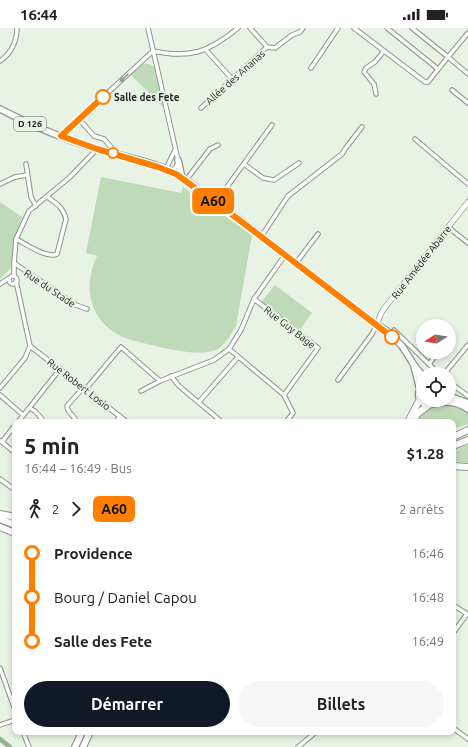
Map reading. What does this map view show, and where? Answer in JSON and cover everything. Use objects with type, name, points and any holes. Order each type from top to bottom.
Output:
[{"type":"highway","points":[[410,419],[416,407]]},
{"type":"highway","points":[[411,419],[426,407]]},
{"type":"highway","points":[[456,432],[468,427]]},
{"type":"highway","points":[[456,436],[468,430]]},
{"type":"highway","points":[[456,445],[468,440]]},
{"type":"highway","points":[[456,466],[468,466]]},
{"type":"highway","points":[[0,514],[12,516]]},
{"type":"highway","points":[[0,518],[12,523]]},
{"type":"highway","points":[[0,526],[12,532]]},
{"type":"highway","points":[[74,747],[80,735]]},
{"type":"highway","points":[[84,744],[89,735]]},
{"type":"main road","name":"D 126","points":[[0,109],[19,119],[61,136],[97,149],[169,171],[184,179],[364,316],[377,324],[402,346],[416,367]]},
{"type":"main road","points":[[178,160],[184,179]]},
{"type":"main road","name":"D 126","points":[[414,365],[416,372]]},
{"type":"main road","points":[[456,399],[468,404]]},
{"type":"main road","points":[[456,404],[468,409]]},
{"type":"street","points":[[0,61],[14,46],[17,28]]},
{"type":"street","points":[[148,28],[178,160],[177,166],[169,171]]},
{"type":"street","points":[[153,51],[178,55],[206,50],[229,36],[238,28]]},
{"type":"street","name":"Allée des Ananas","points":[[201,108],[267,47],[250,28]]},
{"type":"street","points":[[267,47],[275,48],[292,35],[300,32],[303,28]]},
{"type":"street","points":[[311,68],[338,28]]},
{"type":"street","points":[[354,28],[425,82],[428,82],[468,33]]},
{"type":"street","points":[[387,28],[438,69]]},
{"type":"street","points":[[412,28],[468,74]]},
{"type":"street","points":[[206,50],[232,79]]},
{"type":"street","points":[[61,136],[153,51]]},
{"type":"street","points":[[376,94],[374,84],[364,72],[366,68],[375,62],[384,51]]},
{"type":"street","points":[[452,90],[468,103]]},
{"type":"street","points":[[79,119],[94,136],[104,139],[117,155]]},
{"type":"street","points":[[216,202],[272,125]]},
{"type":"street","points":[[261,237],[288,196],[342,154],[362,127]]},
{"type":"street","points":[[415,139],[468,184]]},
{"type":"street","points":[[184,179],[210,149],[218,145]]},
{"type":"street","points":[[169,171],[176,148]]},
{"type":"street","points":[[18,294],[9,280],[14,269],[16,239],[29,211],[69,178],[97,149]]},
{"type":"street","points":[[244,164],[263,178],[274,180],[299,163]]},
{"type":"street","points":[[26,164],[31,197],[36,206]]},
{"type":"street","points":[[0,184],[15,177],[27,174]]},
{"type":"street","points":[[16,239],[50,256],[57,254],[66,219],[65,213],[61,207],[47,197]]},
{"type":"street","name":"Rue Amédée Abarre","points":[[377,324],[383,310],[468,202]]},
{"type":"street","points":[[448,227],[468,243]]},
{"type":"street","points":[[296,263],[318,234]]},
{"type":"street","points":[[141,391],[171,376],[214,360],[229,349],[241,330],[254,299],[285,255]]},
{"type":"street","name":"Rue du Stade","points":[[14,263],[76,305],[87,309]]},
{"type":"street","points":[[0,388],[25,358],[30,346],[16,281],[12,276]]},
{"type":"street","points":[[0,284],[12,276]]},
{"type":"street","points":[[0,284],[16,281]]},
{"type":"street","name":"Rue Guy Bage","points":[[254,299],[318,348],[284,395]]},
{"type":"street","points":[[338,380],[372,334],[377,324]]},
{"type":"street","points":[[394,330],[432,367]]},
{"type":"street","name":"Rue Robert Losio","points":[[30,346],[124,419]]},
{"type":"street","points":[[76,419],[68,410],[67,406],[121,346],[160,381]]},
{"type":"street","points":[[450,367],[468,346]]},
{"type":"street","points":[[229,349],[284,395],[293,413],[288,419]]},
{"type":"street","points":[[199,402],[238,357]]},
{"type":"street","points":[[429,364],[433,359]]},
{"type":"street","points":[[20,419],[60,369]]},
{"type":"street","points":[[171,376],[219,419]]},
{"type":"street","points":[[456,387],[468,396]]},
{"type":"street","points":[[0,396],[23,415]]},
{"type":"street","points":[[29,408],[42,419]]},
{"type":"street","points":[[12,430],[1,441],[12,450]]},
{"type":"street","points":[[0,479],[12,487]]},
{"type":"street","points":[[456,606],[467,614],[456,629]]},
{"type":"street","points":[[0,668],[12,702]]},
{"type":"street","points":[[0,725],[12,721]]},
{"type":"street","points":[[456,730],[468,739]]},
{"type":"street","points":[[24,735],[29,747]]},
{"type":"street","points":[[298,747],[312,735]]},
{"type":"green space","points":[[143,64],[150,64],[154,67],[164,108],[131,75]]},
{"type":"green space","points":[[101,177],[181,193],[183,187],[252,235],[236,326],[227,341],[222,346],[211,351],[201,353],[164,348],[131,340],[118,335],[107,327],[99,318],[93,307],[90,295],[92,269],[97,256],[86,253]]},
{"type":"green space","points":[[0,202],[22,217],[13,244],[11,268],[0,279]]},
{"type":"green space","points":[[275,285],[312,313],[299,331],[261,302]]},
{"type":"green space","points":[[456,406],[468,411],[468,424],[456,428],[456,419],[418,419],[429,408]]},
{"type":"green space","points":[[468,445],[468,463],[456,461],[456,450]]},
{"type":"waterway","points":[[0,739],[10,747]]},
{"type":"bus line","name":"A60","points":[[103,97],[61,136],[75,142],[158,167],[176,174],[186,180],[364,316],[387,331],[392,337]]},
{"type":"place","name":"Salle des Fete","points":[[103,97]]}]
